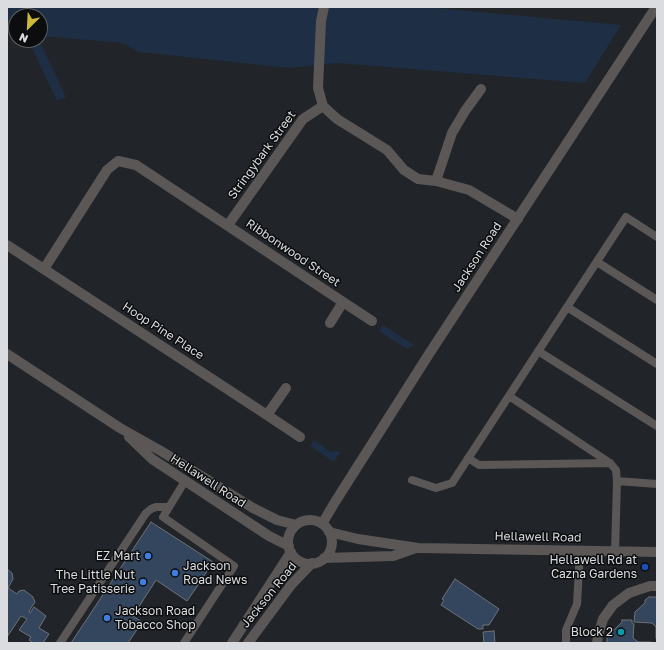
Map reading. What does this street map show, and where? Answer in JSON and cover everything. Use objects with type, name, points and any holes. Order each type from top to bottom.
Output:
[{"type":"street","points":[[324,7],[321,21],[318,88],[323,106],[337,119],[387,150],[404,170],[418,178],[436,181],[469,190],[518,218]]},
{"type":"street","name":"Jackson Road","points":[[322,524],[420,367],[656,7]]},
{"type":"street","points":[[436,181],[452,133],[465,111],[481,89]]},
{"type":"street","name":"Stringybark Street","points":[[228,225],[303,119],[323,106]]},
{"type":"street","name":"Ribbonwood Street","points":[[44,269],[107,170],[118,161],[136,165],[372,321]]},
{"type":"street","name":"Hoop Pine Place","points":[[7,245],[300,437]]},
{"type":"street","name":"Ribbonwood Street","points":[[330,323],[344,302]]},
{"type":"street","name":"Hellawell Road","points":[[7,354],[120,428],[161,451],[253,508],[277,520],[296,525]]},
{"type":"street","points":[[267,415],[286,388]]},
{"type":"street","name":"Hellawell Road","points":[[120,428],[152,460],[290,549]]},
{"type":"street","points":[[304,520],[314,520],[322,524],[329,532],[332,539],[329,553],[324,558],[312,563],[304,562],[296,558],[290,549],[289,534],[296,525],[304,520]]},
{"type":"street","name":"Hellawell Road","points":[[329,532],[358,539],[418,548],[657,552]]},
{"type":"street","name":"Hellawell Road","points":[[324,558],[393,556],[418,548]]},
{"type":"street","name":"Jackson Road","points":[[232,643],[290,549]]},
{"type":"street","name":"Jackson Road","points":[[248,643],[291,585],[312,563]]},
{"type":"street","points":[[597,643],[603,619],[613,604],[629,593],[650,586],[657,586]]},
{"type":"lane","points":[[412,480],[436,488],[452,483],[626,217],[657,237]]},
{"type":"lane","points":[[597,262],[657,300]]},
{"type":"lane","points":[[567,307],[657,364]]},
{"type":"lane","points":[[538,351],[657,426]]},
{"type":"lane","points":[[509,396],[610,463],[616,470],[615,552]]},
{"type":"lane","points":[[468,458],[479,465],[610,463]]},
{"type":"lane","points":[[184,643],[234,566],[163,516],[185,481]]},
{"type":"lane","points":[[617,481],[657,484]]},
{"type":"lane","points":[[60,643],[146,512],[156,507],[169,507]]},
{"type":"lane","points":[[566,643],[566,630],[577,604],[580,551]]},
{"type":"shaded area","points":[[7,7],[426,7],[621,25],[585,83],[337,63],[289,68],[139,52],[123,43],[48,37],[48,8],[8,8],[7,33]]},
{"type":"shaded area","points":[[32,48],[43,48],[66,97],[57,101]]},
{"type":"shaded area","points":[[383,325],[414,345],[407,349],[379,331]]},
{"type":"shaded area","points":[[314,440],[331,452],[341,451],[334,462],[310,446]]},
{"type":"building","points":[[151,522],[213,562],[194,591],[187,601],[156,580],[133,616],[142,622],[128,643],[71,643]]},
{"type":"building","points":[[7,569],[12,573],[13,579],[8,588],[17,594],[19,591],[24,590],[33,597],[35,602],[29,611],[30,613],[34,607],[46,616],[39,628],[49,634],[43,643],[33,643],[29,640],[31,637],[19,630],[27,619],[21,616],[7,637]]},
{"type":"building","points":[[455,579],[499,609],[489,625],[483,625],[483,629],[478,629],[441,605],[444,600],[442,599]]},
{"type":"building","points":[[649,597],[657,597],[657,640],[656,627],[652,623],[634,622],[635,612]]},
{"type":"building","name":"Block 2","points":[[622,620],[632,620],[632,623],[634,624],[633,638],[638,642],[652,643],[607,643],[607,633],[610,630],[614,630],[622,622]]},
{"type":"building","points":[[494,631],[495,643],[484,643],[483,632]]},
{"type":"place","name":"EZ Mart","points":[[148,556]]},
{"type":"place","name":"Hellawell Rd at Cazna Gardens","points":[[645,567]]},
{"type":"place","name":"Jackson Road News","points":[[175,573]]},
{"type":"place","name":"The Little Nut Tree Patisserie","points":[[143,582]]},
{"type":"place","name":"Jackson Road Tobacco Shop","points":[[107,618]]},
{"type":"place","name":"Block 2","points":[[621,632]]}]
